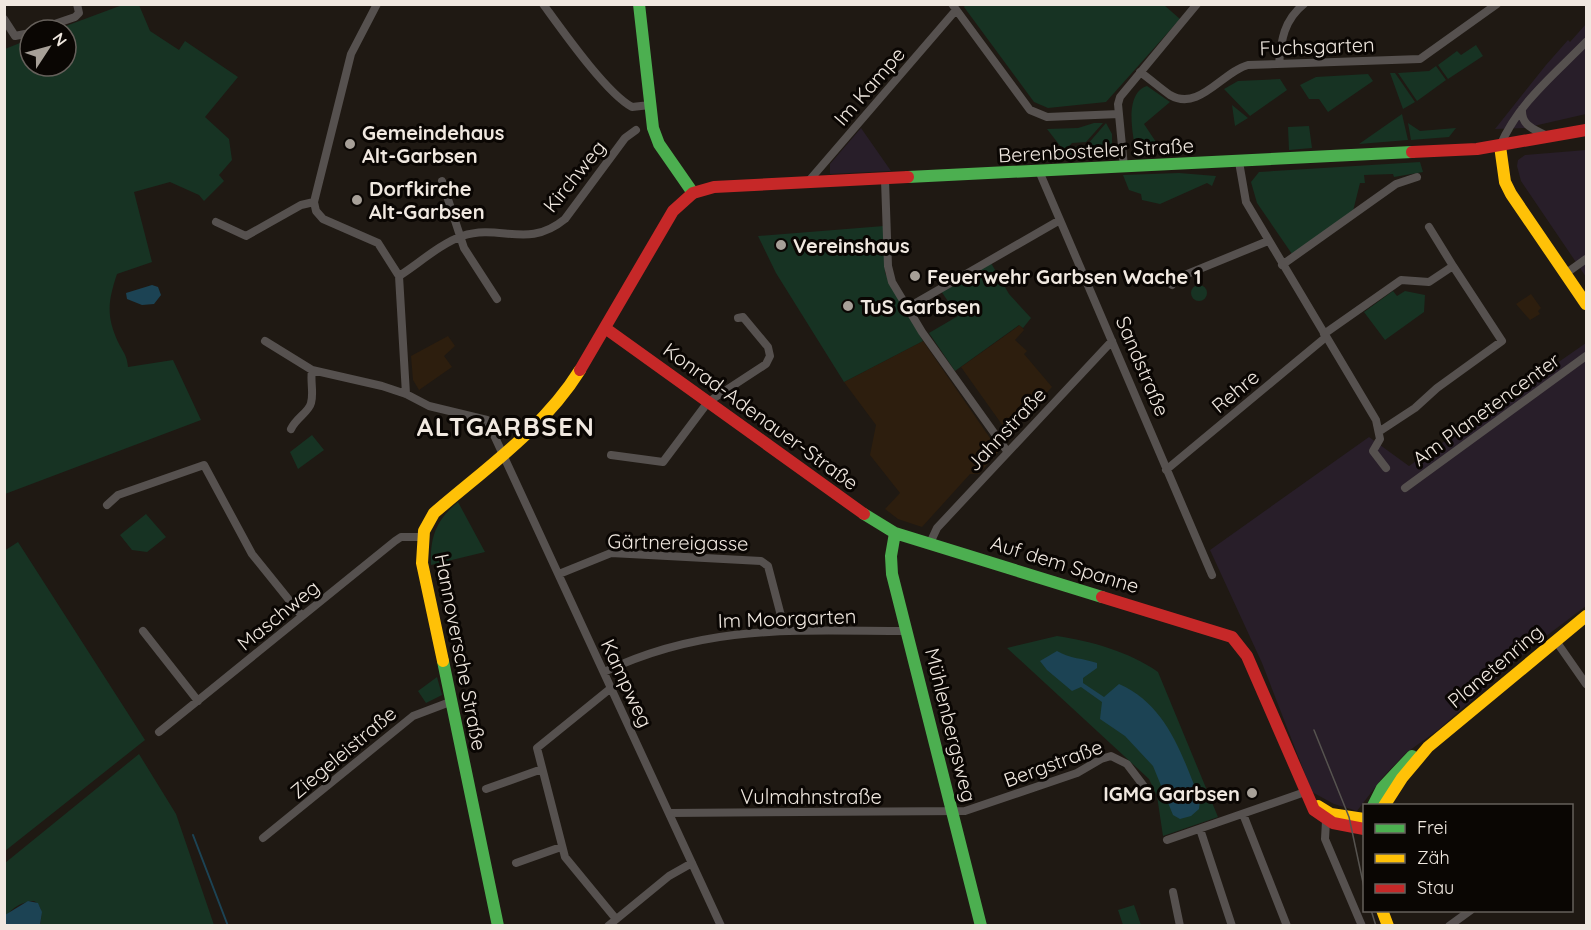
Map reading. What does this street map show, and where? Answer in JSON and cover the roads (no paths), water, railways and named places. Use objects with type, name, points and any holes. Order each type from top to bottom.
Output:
[{"type":"street","points":[[72,18],[79,13],[77,4]]},
{"type":"street","points":[[377,4],[351,54],[314,202],[316,211],[323,219],[378,243],[399,276],[406,394]]},
{"type":"street","points":[[543,4],[572,45],[619,97],[632,107],[650,105]]},
{"type":"street","points":[[639,4],[655,137],[693,193]]},
{"type":"street","points":[[1124,167],[1118,104],[1120,97],[1197,4]]},
{"type":"street","points":[[1279,64],[1284,30],[1294,14],[1304,4]]},
{"type":"street","name":"Fuchsgarten","points":[[1140,72],[1171,95],[1183,100],[1195,99],[1239,68],[1279,64],[1420,59],[1497,4]]},
{"type":"street","points":[[954,7],[1030,110],[1047,117],[1119,114]]},
{"type":"street","name":"Im Kampe","points":[[807,183],[954,7]]},
{"type":"street","points":[[4,19],[15,36],[18,35]]},
{"type":"street","points":[[1587,42],[1522,108],[1507,130],[1500,146],[1504,182],[1587,304]]},
{"type":"street","points":[[1522,108],[1522,116],[1527,126],[1550,137]]},
{"type":"street","name":"Kirchweg","points":[[399,276],[460,237],[474,234],[538,234],[552,229],[565,219],[625,138],[636,130]]},
{"type":"street","name":"Berenbosteler Straße","points":[[693,193],[709,188],[1239,162],[1500,146],[1587,130]]},
{"type":"street","points":[[1239,162],[1246,202],[1380,431],[1380,439],[1373,451],[1386,468]]},
{"type":"street","name":"Sandstraße","points":[[1039,171],[1212,575]]},
{"type":"street","points":[[1282,265],[1396,184],[1417,177]]},
{"type":"street","points":[[885,180],[889,272],[922,332],[1007,451]]},
{"type":"street","points":[[442,181],[464,248],[497,299]]},
{"type":"street","name":"Hannoversche Straße","points":[[498,926],[422,563],[422,537],[426,526],[440,506],[555,405],[605,328],[673,211],[693,193]]},
{"type":"street","points":[[216,222],[246,236],[301,205],[314,202]]},
{"type":"street","points":[[907,308],[1060,220]]},
{"type":"street","points":[[1380,431],[1415,408],[1437,388],[1502,341],[1428,228]]},
{"type":"street","points":[[1172,285],[1175,279],[1268,240]]},
{"type":"street","points":[[1565,274],[1587,259]]},
{"type":"street","name":"Rehre","points":[[1166,470],[1325,336],[1401,280],[1429,282],[1454,266]]},
{"type":"street","points":[[611,455],[663,462],[708,402],[769,360],[768,347],[743,316],[738,318]]},
{"type":"street","name":"Konrad-Adenauer-Straße","points":[[605,328],[878,524],[895,533]]},
{"type":"street","name":"Jahnstraße","points":[[930,543],[937,528],[1112,341]]},
{"type":"street","name":"Kampweg","points":[[265,342],[312,370],[406,394],[437,408],[485,418],[492,426],[721,926]]},
{"type":"street","name":"Am Planetencenter","points":[[1405,488],[1587,356]]},
{"type":"street","points":[[291,429],[296,418],[308,410],[311,403],[312,370]]},
{"type":"street","points":[[107,505],[118,495],[204,465],[252,554],[302,616]]},
{"type":"street","name":"Auf dem Spanne","points":[[895,533],[1223,633],[1236,641],[1244,650],[1307,797]]},
{"type":"street","name":"Mühlenbergsweg","points":[[895,533],[891,562],[981,926]]},
{"type":"street","name":"Maschweg","points":[[159,732],[398,538],[422,537]]},
{"type":"street","name":"Gärtnereigasse","points":[[559,573],[611,553],[761,561],[768,566],[785,631]]},
{"type":"street","name":"Planetenring","points":[[1385,804],[1402,778],[1428,747],[1587,616]]},
{"type":"street","points":[[143,631],[198,700]]},
{"type":"street","name":"Im Moorgarten","points":[[604,672],[645,653],[686,641],[785,631],[907,631]]},
{"type":"street","points":[[1556,641],[1587,684]]},
{"type":"street","points":[[611,688],[537,748],[561,847],[570,864],[616,919]]},
{"type":"street","name":"Ziegeleistraße","points":[[263,838],[412,716],[450,702]]},
{"type":"street","name":"Planetenring","points":[[1374,804],[1399,768],[1415,753],[1428,747]]},
{"type":"street","name":"Bergstraße","points":[[953,812],[965,812],[1077,774],[1105,757],[1116,758],[1126,764],[1149,793]]},
{"type":"street","points":[[486,789],[542,769]]},
{"type":"street","points":[[1167,840],[1243,814],[1307,797]]},
{"type":"street","points":[[1307,797],[1331,814],[1363,819]]},
{"type":"street","points":[[1307,797],[1317,813],[1326,820],[1363,829]]},
{"type":"street","name":"Vulmahnstraße","points":[[669,813],[953,812]]},
{"type":"street","points":[[1243,814],[1287,926]]},
{"type":"street","points":[[1326,820],[1325,839],[1362,926]]},
{"type":"street","points":[[1200,829],[1233,926]]},
{"type":"street","points":[[516,863],[561,847]]},
{"type":"street","points":[[608,926],[669,876],[692,863]]},
{"type":"street","points":[[1173,892],[1180,926]]},
{"type":"street","points":[[1449,926],[1468,912]]},
{"type":"water","points":[[152,285],[158,287],[161,295],[154,304],[142,305],[127,299],[126,293]]},
{"type":"water","points":[[1057,651],[1067,656],[1097,663],[1097,668],[1083,678],[1083,683],[1104,697],[1119,684],[1136,693],[1161,718],[1179,749],[1200,800],[1199,809],[1191,816],[1180,819],[1173,815],[1153,766],[1125,736],[1100,719],[1102,702],[1081,687],[1072,691],[1047,670],[1040,661]]},
{"type":"water","points":[[28,901],[38,903],[42,912],[40,925],[5,925],[5,915]]},
{"type":"waterway","points":[[193,835],[228,926]]},
{"type":"tram line","points":[[1314,730],[1349,817],[1363,882]]},
{"type":"tram line","points":[[1372,912],[1376,926]]},
{"type":"place","name":"Gemeindehaus Alt-Garbsen","points":[[350,144]]},
{"type":"place","name":"Dorfkirche Alt-Garbsen","points":[[357,200]]},
{"type":"place","name":"Vereinshaus","points":[[781,245]]},
{"type":"place","name":"Feuerwehr Garbsen Wache 1","points":[[915,276]]},
{"type":"place","name":"TuS Garbsen","points":[[848,306]]},
{"type":"place","name":"IGMG Garbsen","points":[[1252,793]]},
{"type":"district","name":"ALTGARBSEN","points":[[506,426]]}]
